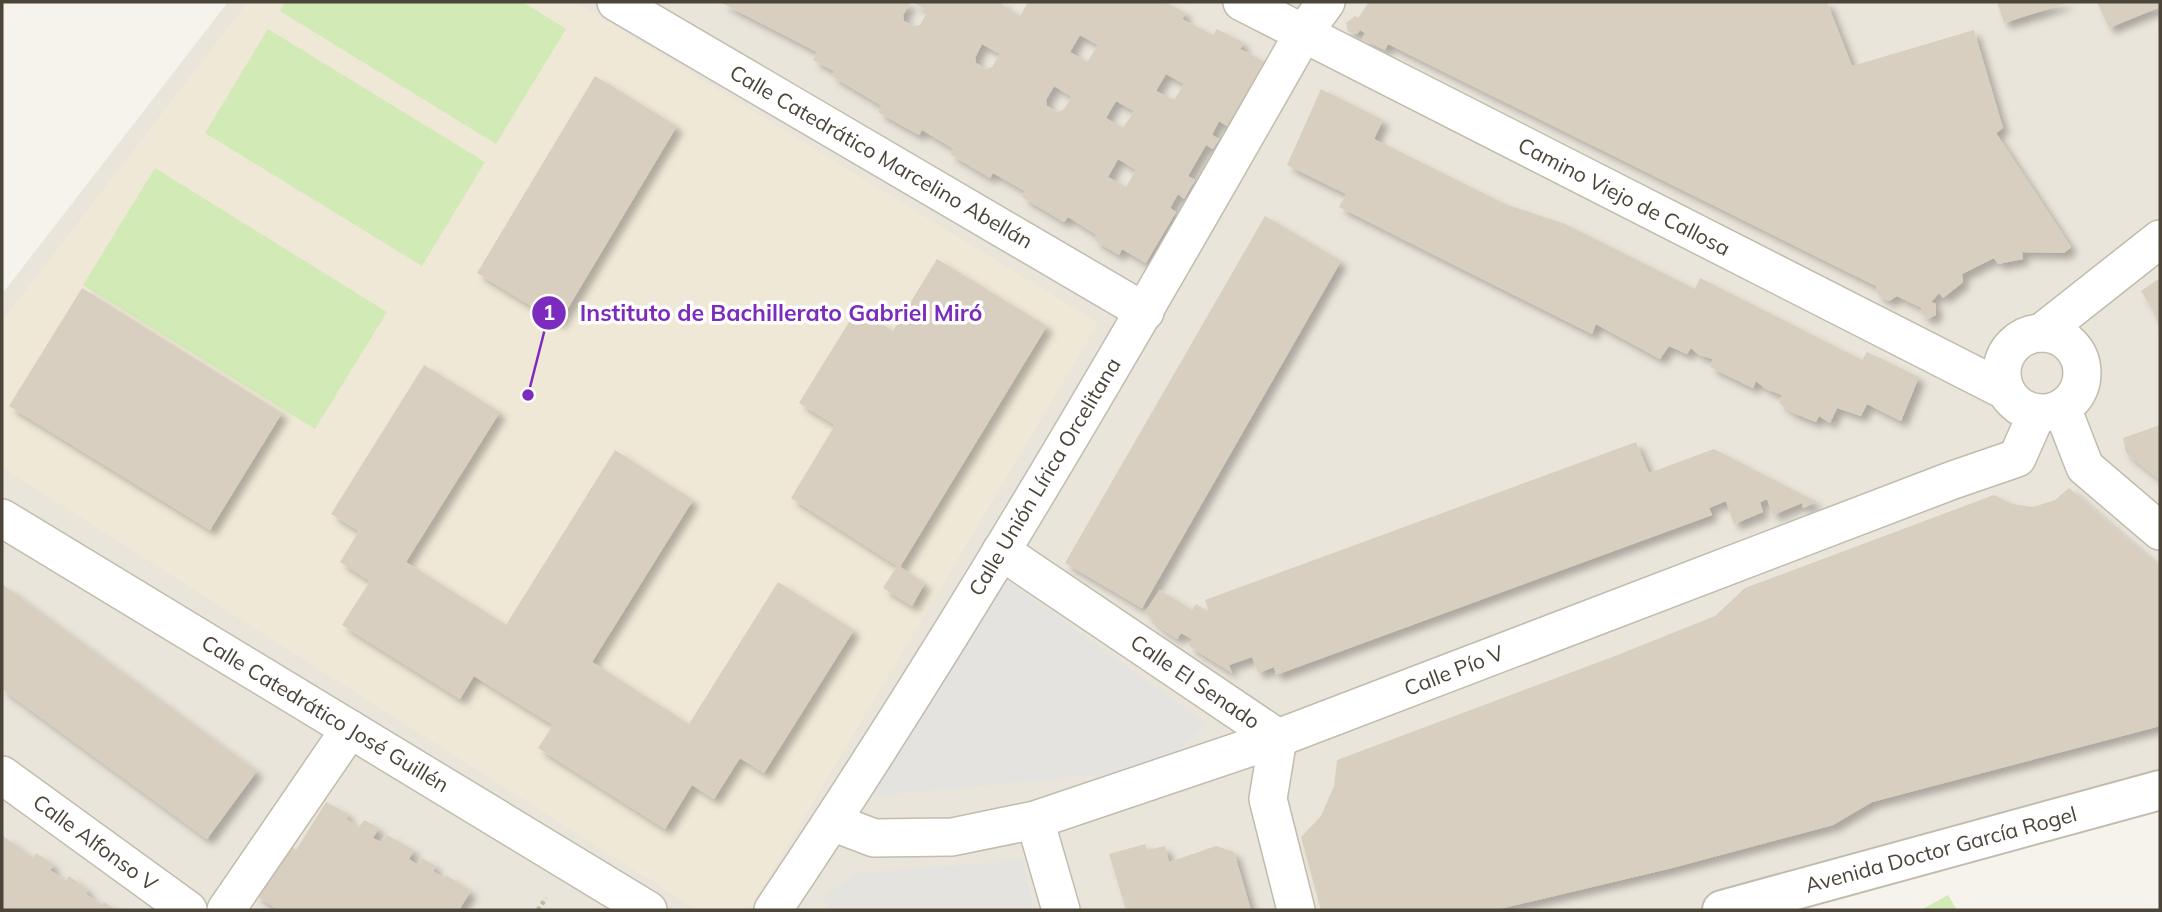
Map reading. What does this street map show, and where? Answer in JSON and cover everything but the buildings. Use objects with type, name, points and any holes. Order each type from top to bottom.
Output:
[{"type":"street","name":"Calle Catedrático Marcelino Abellán","points":[[616,2],[1145,312]]},
{"type":"street","name":"Camino Viejo de Callosa","points":[[1242,2],[2006,391],[2013,402],[2024,409],[2050,410]]},
{"type":"street","name":"Calle Unión Lírica Orcelitana","points":[[773,910],[832,822],[1001,551],[1145,312],[1303,34],[1326,2]]},
{"type":"street","points":[[2041,333],[2160,239]]},
{"type":"street","points":[[2006,391],[2002,378],[2003,365],[2016,342],[2041,333],[2066,341],[2075,351],[2082,376],[2072,399],[2050,410],[2085,467],[2160,531]]},
{"type":"street","name":"Calle Pío V","points":[[832,822],[874,838],[952,837],[1035,820],[1278,737],[2017,458],[2050,410]]},
{"type":"street","name":"Calle Catedrático José Guillén","points":[[2,518],[648,910]]},
{"type":"street","name":"Calle El Senado","points":[[1001,551],[1278,737],[1268,799],[1296,910]]},
{"type":"street","points":[[226,910],[350,729]]},
{"type":"street","name":"Calle Alfonso V","points":[[2,775],[188,910]]},
{"type":"street","name":"Avenida Doctor García Rogel","points":[[1721,910],[2160,790]]},
{"type":"street","points":[[1035,820],[1061,910]]},
{"type":"shaded area","points":[[228,2],[2160,2],[2160,790],[1721,910],[2,910],[2,294]]},
{"type":"shaded area","points":[[248,2],[575,2],[1098,323],[749,910],[697,910],[2,467],[2,321]]},
{"type":"shaded area","points":[[1004,578],[1207,724],[1157,769],[865,797]]},
{"type":"shaded area","points":[[1023,860],[1033,910],[832,910],[822,898],[856,873]]},
{"type":"green space","points":[[285,2],[523,2],[566,29],[496,144],[280,11]]},
{"type":"green space","points":[[268,29],[485,162],[422,266],[205,133]]},
{"type":"green space","points":[[155,168],[387,312],[315,429],[83,285]]},
{"type":"green space","points":[[1948,895],[1957,910],[1921,910]]},
{"type":"place","name":"Instituto de Bachillerato Gabriel Miró","points":[[528,395]]}]
